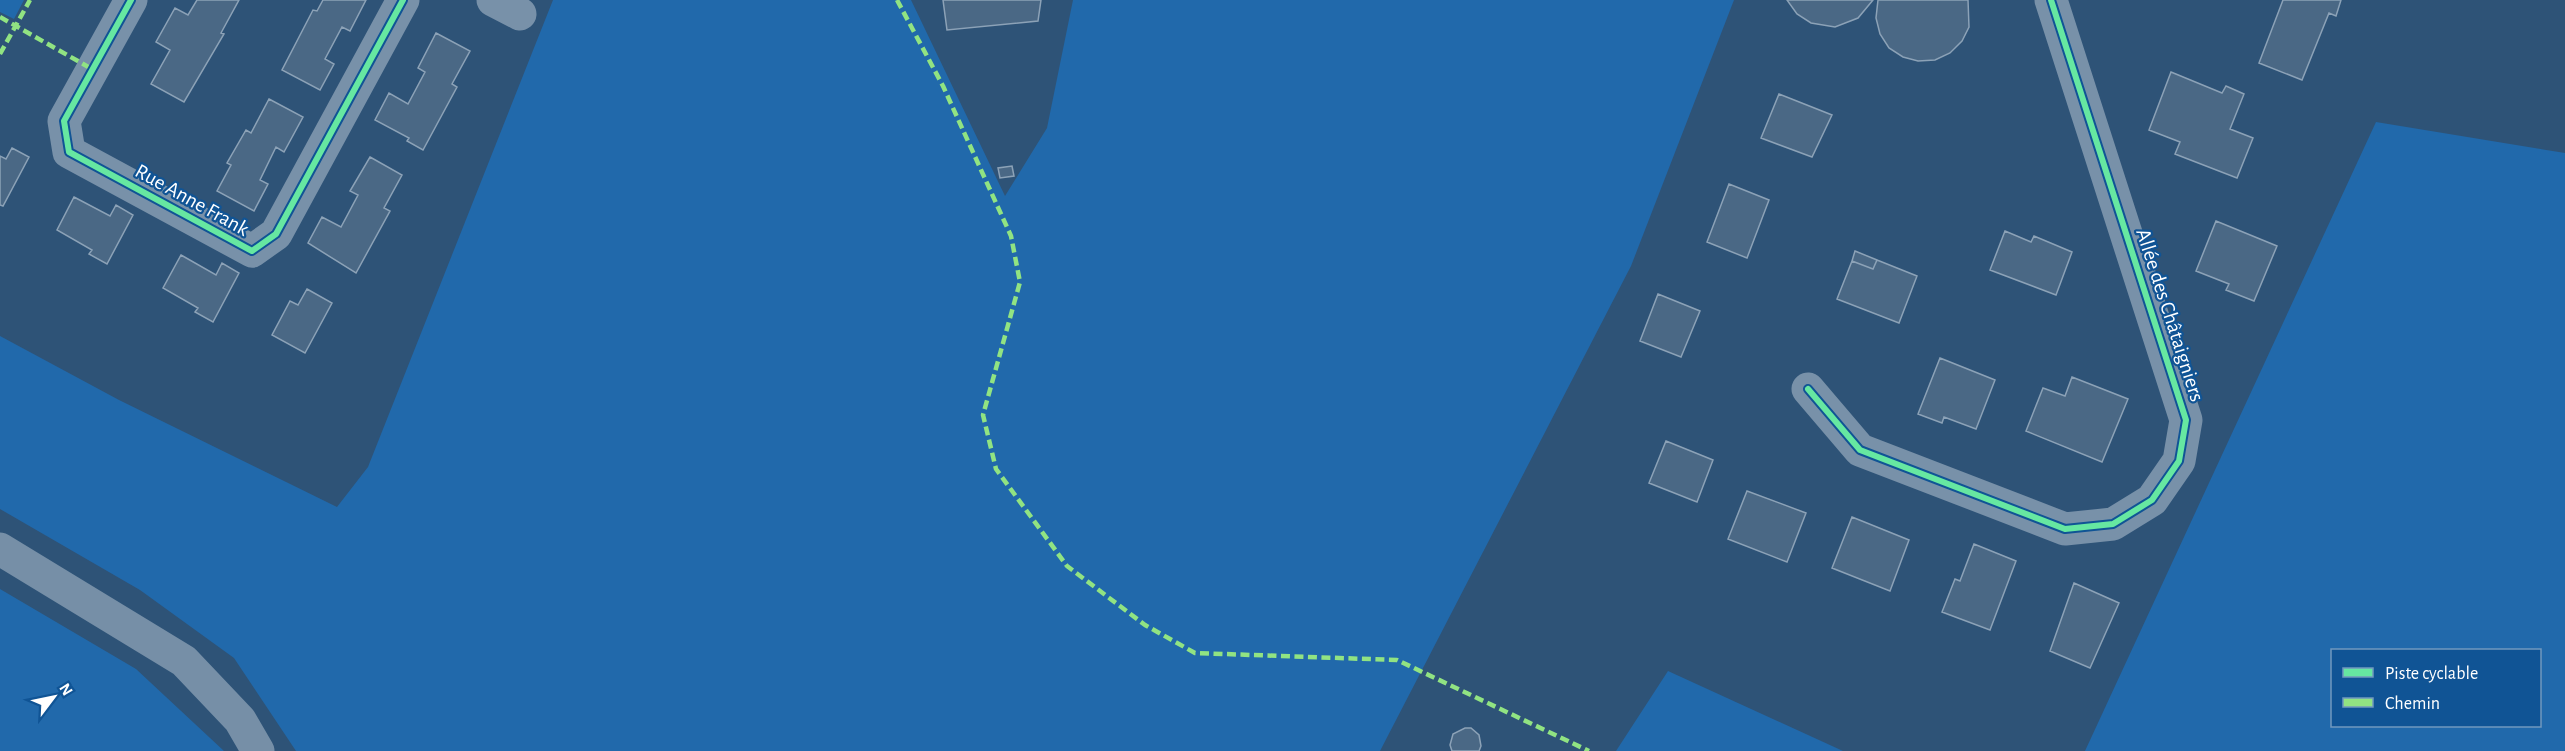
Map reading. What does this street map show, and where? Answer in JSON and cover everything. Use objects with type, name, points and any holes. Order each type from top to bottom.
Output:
[{"type":"main road","points":[[0,549],[184,661],[240,720],[258,751]]},
{"type":"street","name":"Rue Anne Frank","points":[[130,0],[64,121],[69,152],[252,251],[276,234],[403,0]]},
{"type":"street","name":"Allée des Châtaigniers","points":[[1808,389],[1860,450],[2065,529],[2113,524],[2152,500],[2179,461],[2186,420],[2051,0]]},
{"type":"shaded area","points":[[0,0],[24,0],[14,19],[0,12]]},
{"type":"shaded area","points":[[553,0],[911,0],[1005,196],[1047,128],[1073,0],[1734,0],[1631,266],[1380,751],[296,751],[234,658],[140,590],[0,509],[0,336],[119,400],[337,507],[368,467]]},
{"type":"shaded area","points":[[2376,122],[2565,153],[2565,751],[2085,751]]},
{"type":"shaded area","points":[[0,589],[136,669],[224,751],[0,751]]},
{"type":"shaded area","points":[[1668,671],[1843,751],[1616,751]]},
{"type":"building","points":[[197,0],[239,0],[221,33],[224,34],[184,102],[151,84],[170,50],[156,42],[175,8],[188,15]]},
{"type":"building","points":[[323,0],[366,0],[350,31],[342,27],[325,59],[334,64],[320,90],[282,70],[313,10],[317,11]]},
{"type":"building","points":[[943,0],[1041,0],[1038,21],[947,30]]},
{"type":"building","points":[[1787,0],[1873,0],[1858,18],[1835,27],[1811,23],[1797,14]]},
{"type":"building","points":[[1878,0],[1968,0],[1969,27],[1962,41],[1950,53],[1935,60],[1918,61],[1903,57],[1889,48],[1880,34],[1876,18]]},
{"type":"building","points":[[2283,0],[2341,0],[2336,16],[2329,13],[2302,80],[2259,63]]},
{"type":"building","points":[[436,33],[470,51],[452,84],[457,87],[423,150],[407,141],[409,138],[375,120],[389,93],[408,104],[425,72],[418,68]]},
{"type":"building","points":[[2171,72],[2222,93],[2226,86],[2244,94],[2230,129],[2253,138],[2237,178],[2175,154],[2180,142],[2149,130]]},
{"type":"building","points":[[1779,94],[1832,115],[1812,157],[1761,138]]},
{"type":"building","points":[[269,99],[303,117],[284,152],[276,147],[260,180],[268,184],[254,211],[217,191],[231,165],[227,163],[246,130],[251,133]]},
{"type":"building","points":[[12,148],[29,157],[3,206],[0,205],[0,156],[6,159]]},
{"type":"building","points":[[370,157],[402,175],[384,208],[390,211],[356,273],[308,243],[322,217],[341,227],[358,195],[350,191]]},
{"type":"building","points":[[1012,166],[1014,176],[1000,178],[998,168]]},
{"type":"building","points":[[1729,184],[1769,200],[1747,258],[1707,242]]},
{"type":"building","points":[[74,197],[110,216],[116,205],[133,215],[107,264],[89,254],[92,250],[57,230]]},
{"type":"building","points":[[2216,221],[2277,246],[2254,301],[2226,290],[2229,284],[2196,271]]},
{"type":"building","points":[[2005,231],[2031,242],[2034,236],[2072,252],[2056,295],[1990,270]]},
{"type":"building","points":[[1855,251],[1877,260],[1873,269],[1852,261]]},
{"type":"building","points":[[181,255],[216,275],[222,263],[239,273],[213,322],[195,312],[198,308],[163,288]]},
{"type":"building","points":[[1877,260],[1917,276],[1899,323],[1837,299],[1852,261],[1873,269]]},
{"type":"building","points":[[307,289],[332,303],[305,353],[272,335],[290,301],[298,305]]},
{"type":"building","points":[[1658,294],[1700,311],[1681,357],[1640,341]]},
{"type":"building","points":[[1940,358],[1995,380],[1976,429],[1944,417],[1942,423],[1918,414]]},
{"type":"building","points":[[2072,377],[2128,399],[2102,462],[2026,431],[2043,388],[2065,396]]},
{"type":"building","points":[[1666,441],[1713,460],[1697,502],[1649,483]]},
{"type":"building","points":[[1747,491],[1806,513],[1787,562],[1728,539]]},
{"type":"building","points":[[1852,517],[1909,540],[1890,591],[1832,568]]},
{"type":"building","points":[[1974,544],[2016,561],[1990,630],[1942,612],[1955,579],[1960,581]]},
{"type":"building","points":[[2074,583],[2119,603],[2090,668],[2050,651]]},
{"type":"building","points":[[1465,728],[1471,728],[1479,735],[1481,746],[1479,751],[1452,751],[1450,745],[1453,734]]},
{"type":"marked path","points":[[0,54],[30,0]]},
{"type":"marked path","points":[[897,0],[943,86],[1011,236],[1020,282],[983,415],[996,469],[1067,566],[1145,625],[1195,653],[1397,660],[1589,751]]},
{"type":"marked path","points":[[0,17],[92,69]]},
{"type":"cycle path","points":[[131,0],[64,121],[69,152],[252,251],[276,234],[403,0]]},
{"type":"cycle path","points":[[1808,389],[1860,450],[2065,529],[2113,524],[2152,500],[2179,461],[2186,420],[2051,0]]}]
